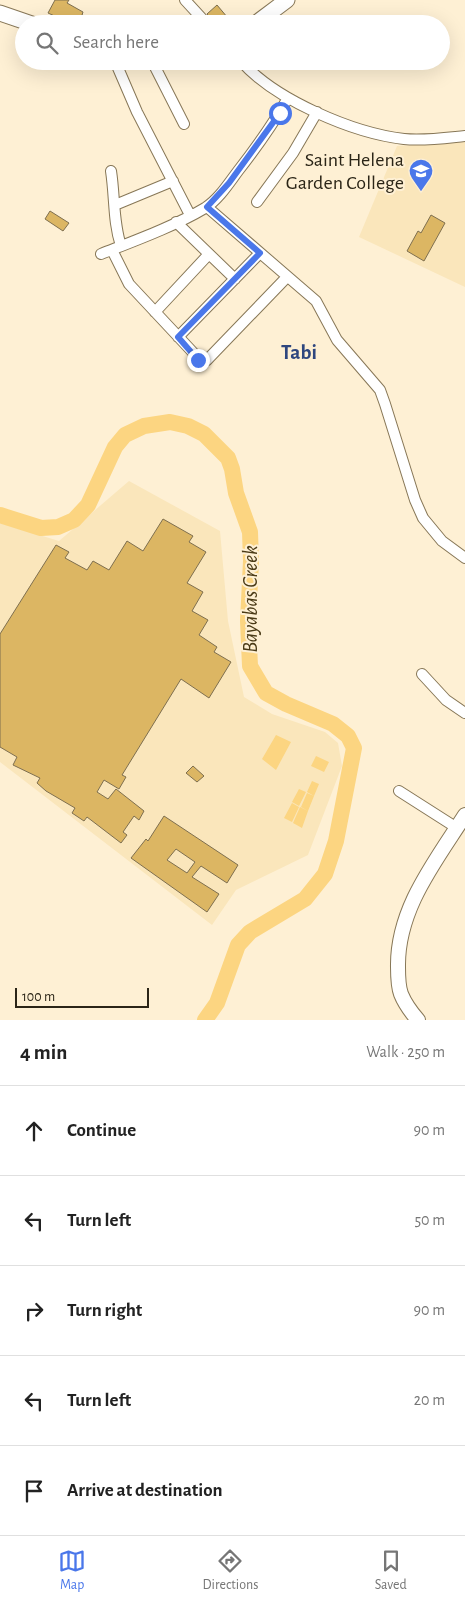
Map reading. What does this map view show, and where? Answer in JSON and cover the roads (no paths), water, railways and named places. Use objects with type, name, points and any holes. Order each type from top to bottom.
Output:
[{"type":"main road","points":[[267,15],[287,0]]},
{"type":"main road","points":[[0,13],[15,18]]},
{"type":"street","points":[[185,0],[199,15]]},
{"type":"street","points":[[119,70],[137,112],[190,215]]},
{"type":"street","points":[[157,70],[184,124]]},
{"type":"street","points":[[250,70],[261,80],[288,98],[317,112],[370,132],[398,138],[426,140],[465,136]]},
{"type":"street","points":[[101,254],[207,207],[229,183],[252,153],[271,127],[288,98]]},
{"type":"street","points":[[257,202],[303,138],[317,112]]},
{"type":"street","points":[[111,171],[115,205],[116,248],[129,284],[198,360],[207,360],[287,277]]},
{"type":"street","points":[[115,205],[173,181]]},
{"type":"street","points":[[207,207],[316,301],[337,340],[380,390],[415,500],[423,518],[442,541],[465,558]]},
{"type":"street","points":[[176,222],[235,279]]},
{"type":"street","points":[[178,337],[260,253]]},
{"type":"street","points":[[155,312],[208,254]]},
{"type":"street","points":[[422,674],[446,700],[465,713]]},
{"type":"street","points":[[399,791],[456,828]]},
{"type":"street","points":[[418,1020],[406,1005],[401,993],[398,978],[399,940],[405,917],[412,902],[465,814]]},
{"type":"waterway","name":"Bayabas Creek","points":[[0,515],[41,528],[58,527],[74,520],[88,505],[115,447],[125,435],[144,426],[170,422],[188,426],[204,434],[228,458],[236,493],[250,532],[251,561],[248,621],[250,666],[266,693],[286,704],[333,724],[348,736],[354,748],[336,841],[325,874],[305,899],[250,932],[238,945],[217,1003],[205,1020]]},
{"type":"place","name":"Saint Helena Garden College","points":[[421,192]]},
{"type":"district","name":"Tabi","points":[[299,352]]}]
